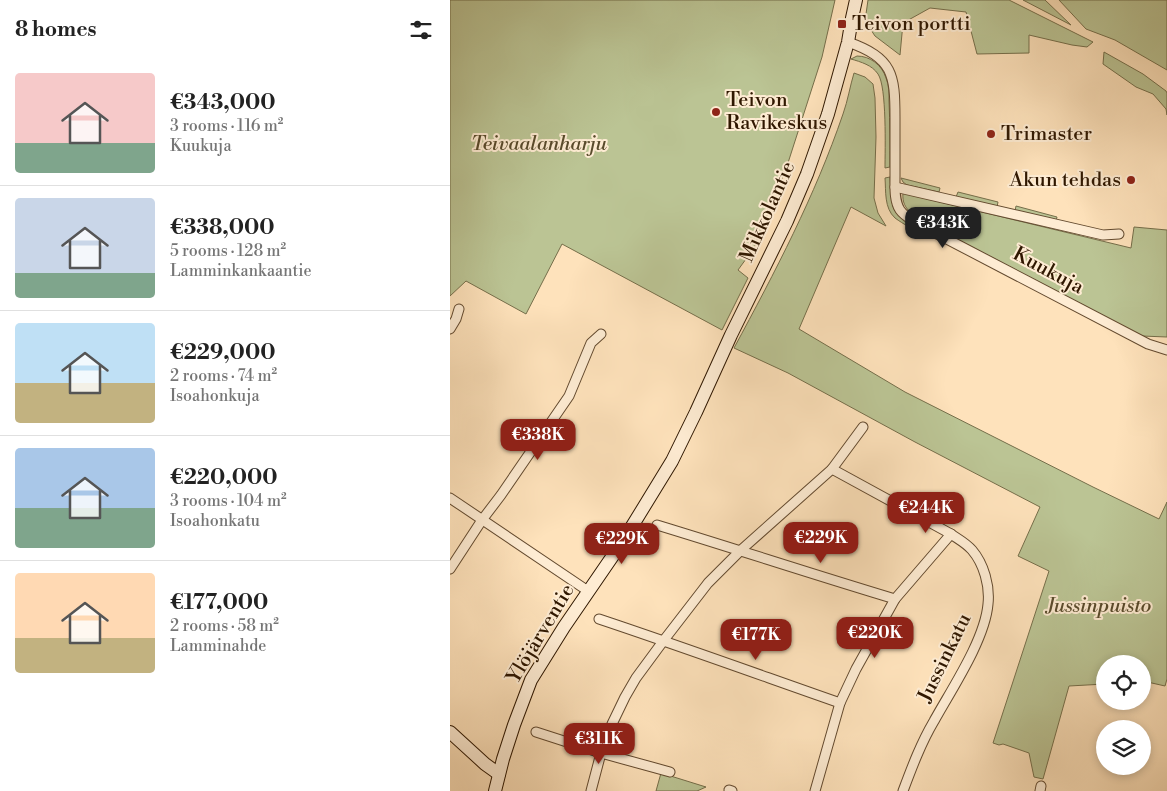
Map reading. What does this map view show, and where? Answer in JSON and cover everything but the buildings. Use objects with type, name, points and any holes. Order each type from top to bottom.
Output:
[{"type":"main road","name":"Mikkolantie","points":[[725,348],[779,239],[807,174],[828,114],[848,42],[856,0]]},
{"type":"main road","name":"Ylöjärventie","points":[[495,791],[519,709],[531,680],[552,645],[623,540],[672,461],[725,348]]},
{"type":"main road","points":[[450,732],[485,764],[500,774]]},
{"type":"street","name":"Kuukuja","points":[[848,42],[875,55],[884,62],[892,76],[895,92],[896,199],[899,208],[905,215],[918,224],[1148,344],[1167,350]]},
{"type":"street","points":[[895,187],[1102,235],[1119,234]]},
{"type":"street","points":[[450,329],[459,309]]},
{"type":"street","points":[[450,569],[569,396],[591,343],[601,334]]},
{"type":"street","points":[[591,791],[601,753],[625,697],[636,678],[664,640],[708,583],[741,550],[832,469],[863,427]]},
{"type":"street","name":"Jussinkatu","points":[[832,469],[951,534],[967,545],[979,560],[988,587],[988,609],[973,651],[922,744],[903,791]]},
{"type":"street","points":[[450,498],[588,591]]},
{"type":"street","points":[[657,525],[895,599]]},
{"type":"street","points":[[815,791],[840,703],[856,669],[895,599],[951,534]]},
{"type":"street","points":[[599,619],[664,640],[840,703]]},
{"type":"street","points":[[536,732],[601,753],[670,772]]},
{"type":"green space","name":"Teivaalanharju","points":[[450,0],[835,0],[822,57],[787,166],[754,248],[738,270],[748,278],[722,330],[562,244],[526,314],[466,281],[450,296]]},
{"type":"green space","points":[[868,0],[1009,0],[1093,42],[1087,47],[1029,35],[1029,53],[977,54],[966,12],[930,8],[903,23],[900,55],[875,36],[865,21]]},
{"type":"green space","points":[[1023,0],[1045,0],[1071,25]]},
{"type":"green space","points":[[1059,0],[1167,0],[1167,70],[1115,40],[1086,29]]},
{"type":"green space","points":[[1104,52],[1143,74],[1166,91],[1167,115],[1166,109],[1153,94],[1136,87],[1103,64]]},
{"type":"green space","points":[[862,56],[875,62],[882,69],[887,81],[889,95],[890,167],[885,168],[885,119],[881,81],[873,68],[851,59]]},
{"type":"green space","name":"Jussinpuisto","points":[[854,73],[865,77],[873,84],[876,137],[874,198],[878,213],[886,226],[851,207],[799,329],[905,392],[1159,519],[1167,502],[1167,679],[1165,686],[1151,683],[1151,655],[1096,655],[1096,684],[1069,686],[1043,779],[1034,777],[1029,753],[1003,744],[993,743],[1049,571],[1018,556],[1040,507],[788,373],[734,348],[807,204],[846,104]]},
{"type":"green space","points":[[890,177],[891,198],[894,209],[909,227],[895,218],[889,209],[886,199],[885,178]]},
{"type":"green space","points":[[901,178],[940,188],[939,192],[907,185]]},
{"type":"green space","points":[[958,192],[998,202],[997,207],[956,197]]},
{"type":"green space","points":[[903,193],[1131,248],[1134,227],[1167,230],[1167,337],[1142,336],[930,225],[907,209]]},
{"type":"green space","points":[[1016,206],[1057,217],[1056,221],[1015,211]]},
{"type":"green space","points":[[661,773],[706,787],[697,791],[656,791]]},
{"type":"place","name":"Teivon portti","points":[[842,24]]},
{"type":"place","name":"Teivon Ravikeskus","points":[[716,112]]},
{"type":"place","name":"Trimaster","points":[[991,134]]},
{"type":"place","name":"Akun tehdas","points":[[1131,180]]}]
